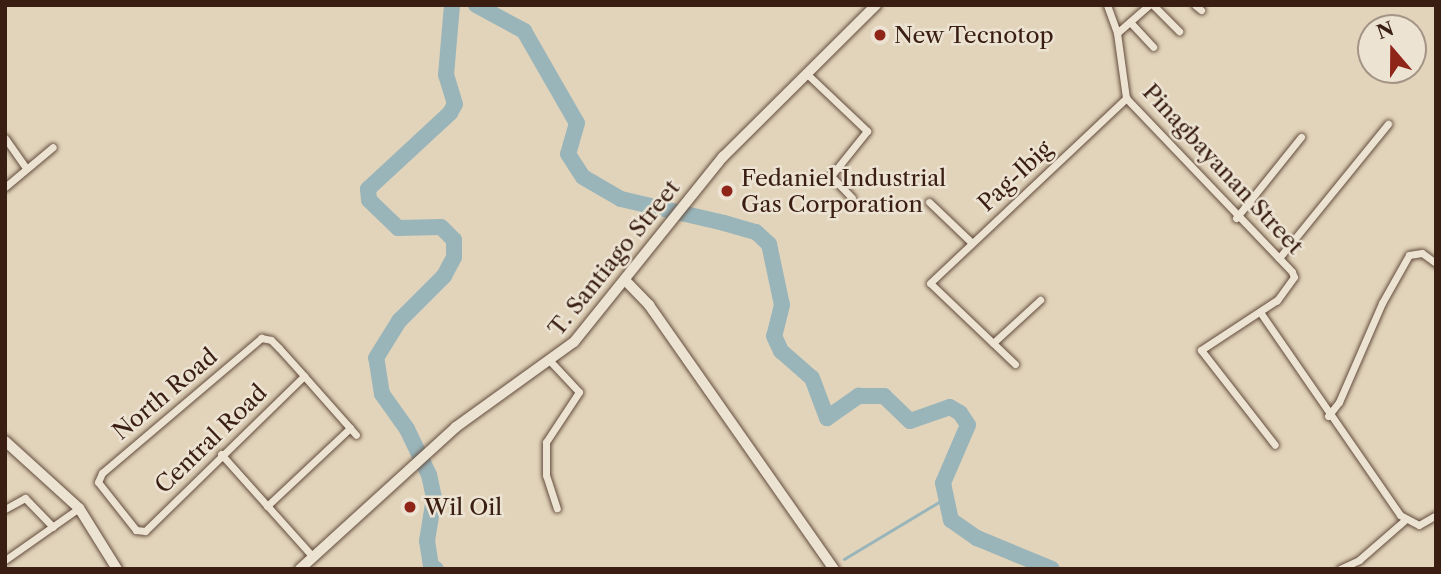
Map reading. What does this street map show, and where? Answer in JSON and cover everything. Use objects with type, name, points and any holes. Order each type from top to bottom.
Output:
[{"type":"main road","name":"T. Santiago Street","points":[[300,569],[431,448],[551,362],[574,342],[723,157],[876,5]]},
{"type":"main road","points":[[625,280],[649,305],[834,569]]},
{"type":"main road","points":[[5,441],[79,508],[117,569]]},
{"type":"street","name":"Pinagbayanan Street","points":[[1107,5],[1117,33],[1126,98],[1294,277],[1277,300],[1260,312]]},
{"type":"street","points":[[1117,33],[1151,5],[1179,31]]},
{"type":"street","points":[[1130,22],[1153,47]]},
{"type":"street","points":[[807,74],[867,131],[831,176],[852,198]]},
{"type":"street","name":"Pag-Ibig","points":[[993,343],[930,283],[1126,98]]},
{"type":"street","points":[[1279,258],[1388,124]]},
{"type":"street","points":[[1236,218],[1301,136]]},
{"type":"street","points":[[5,138],[26,168]]},
{"type":"street","points":[[5,187],[52,147]]},
{"type":"street","points":[[929,202],[972,243]]},
{"type":"street","points":[[1328,416],[1339,402],[1382,303],[1409,255],[1422,253],[1436,263]]},
{"type":"street","points":[[1015,364],[993,343],[1040,300]]},
{"type":"street","points":[[1275,445],[1201,350],[1260,312],[1328,416],[1405,520],[1419,525],[1436,515]]},
{"type":"street","name":"North Road","points":[[145,531],[136,530],[98,482],[102,473],[261,338],[271,340],[303,376]]},
{"type":"street","points":[[551,362],[579,392],[546,442],[546,475],[556,508]]},
{"type":"street","points":[[303,376],[356,435]]},
{"type":"street","name":"Central Road","points":[[145,531],[303,376]]},
{"type":"street","points":[[267,506],[350,428]]},
{"type":"street","points":[[221,454],[313,557]]},
{"type":"street","points":[[5,509],[25,498],[53,527]]},
{"type":"street","points":[[5,560],[79,508]]},
{"type":"street","points":[[1340,569],[1359,560],[1405,520]]},
{"type":"waterway","points":[[436,569],[431,566],[427,541],[434,498],[429,475],[407,429],[382,394],[376,358],[399,321],[444,276],[454,257],[454,240],[441,227],[398,228],[369,200],[368,189],[450,113],[455,104],[446,75],[452,5]]},
{"type":"waterway","points":[[476,5],[524,31],[577,123],[568,154],[583,177],[621,199],[756,232],[769,244],[782,305],[774,336],[781,351],[812,378],[827,418],[859,396],[884,396],[910,421],[950,407],[960,413],[968,425],[943,483],[951,520],[977,538],[1052,569]]},
{"type":"waterway","points":[[844,559],[944,499]]},
{"type":"place","name":"New Tecnotop","points":[[880,35]]},
{"type":"place","name":"Fedaniel Industrial Gas Corporation","points":[[727,191]]},
{"type":"place","name":"Wil Oil","points":[[410,507]]}]
